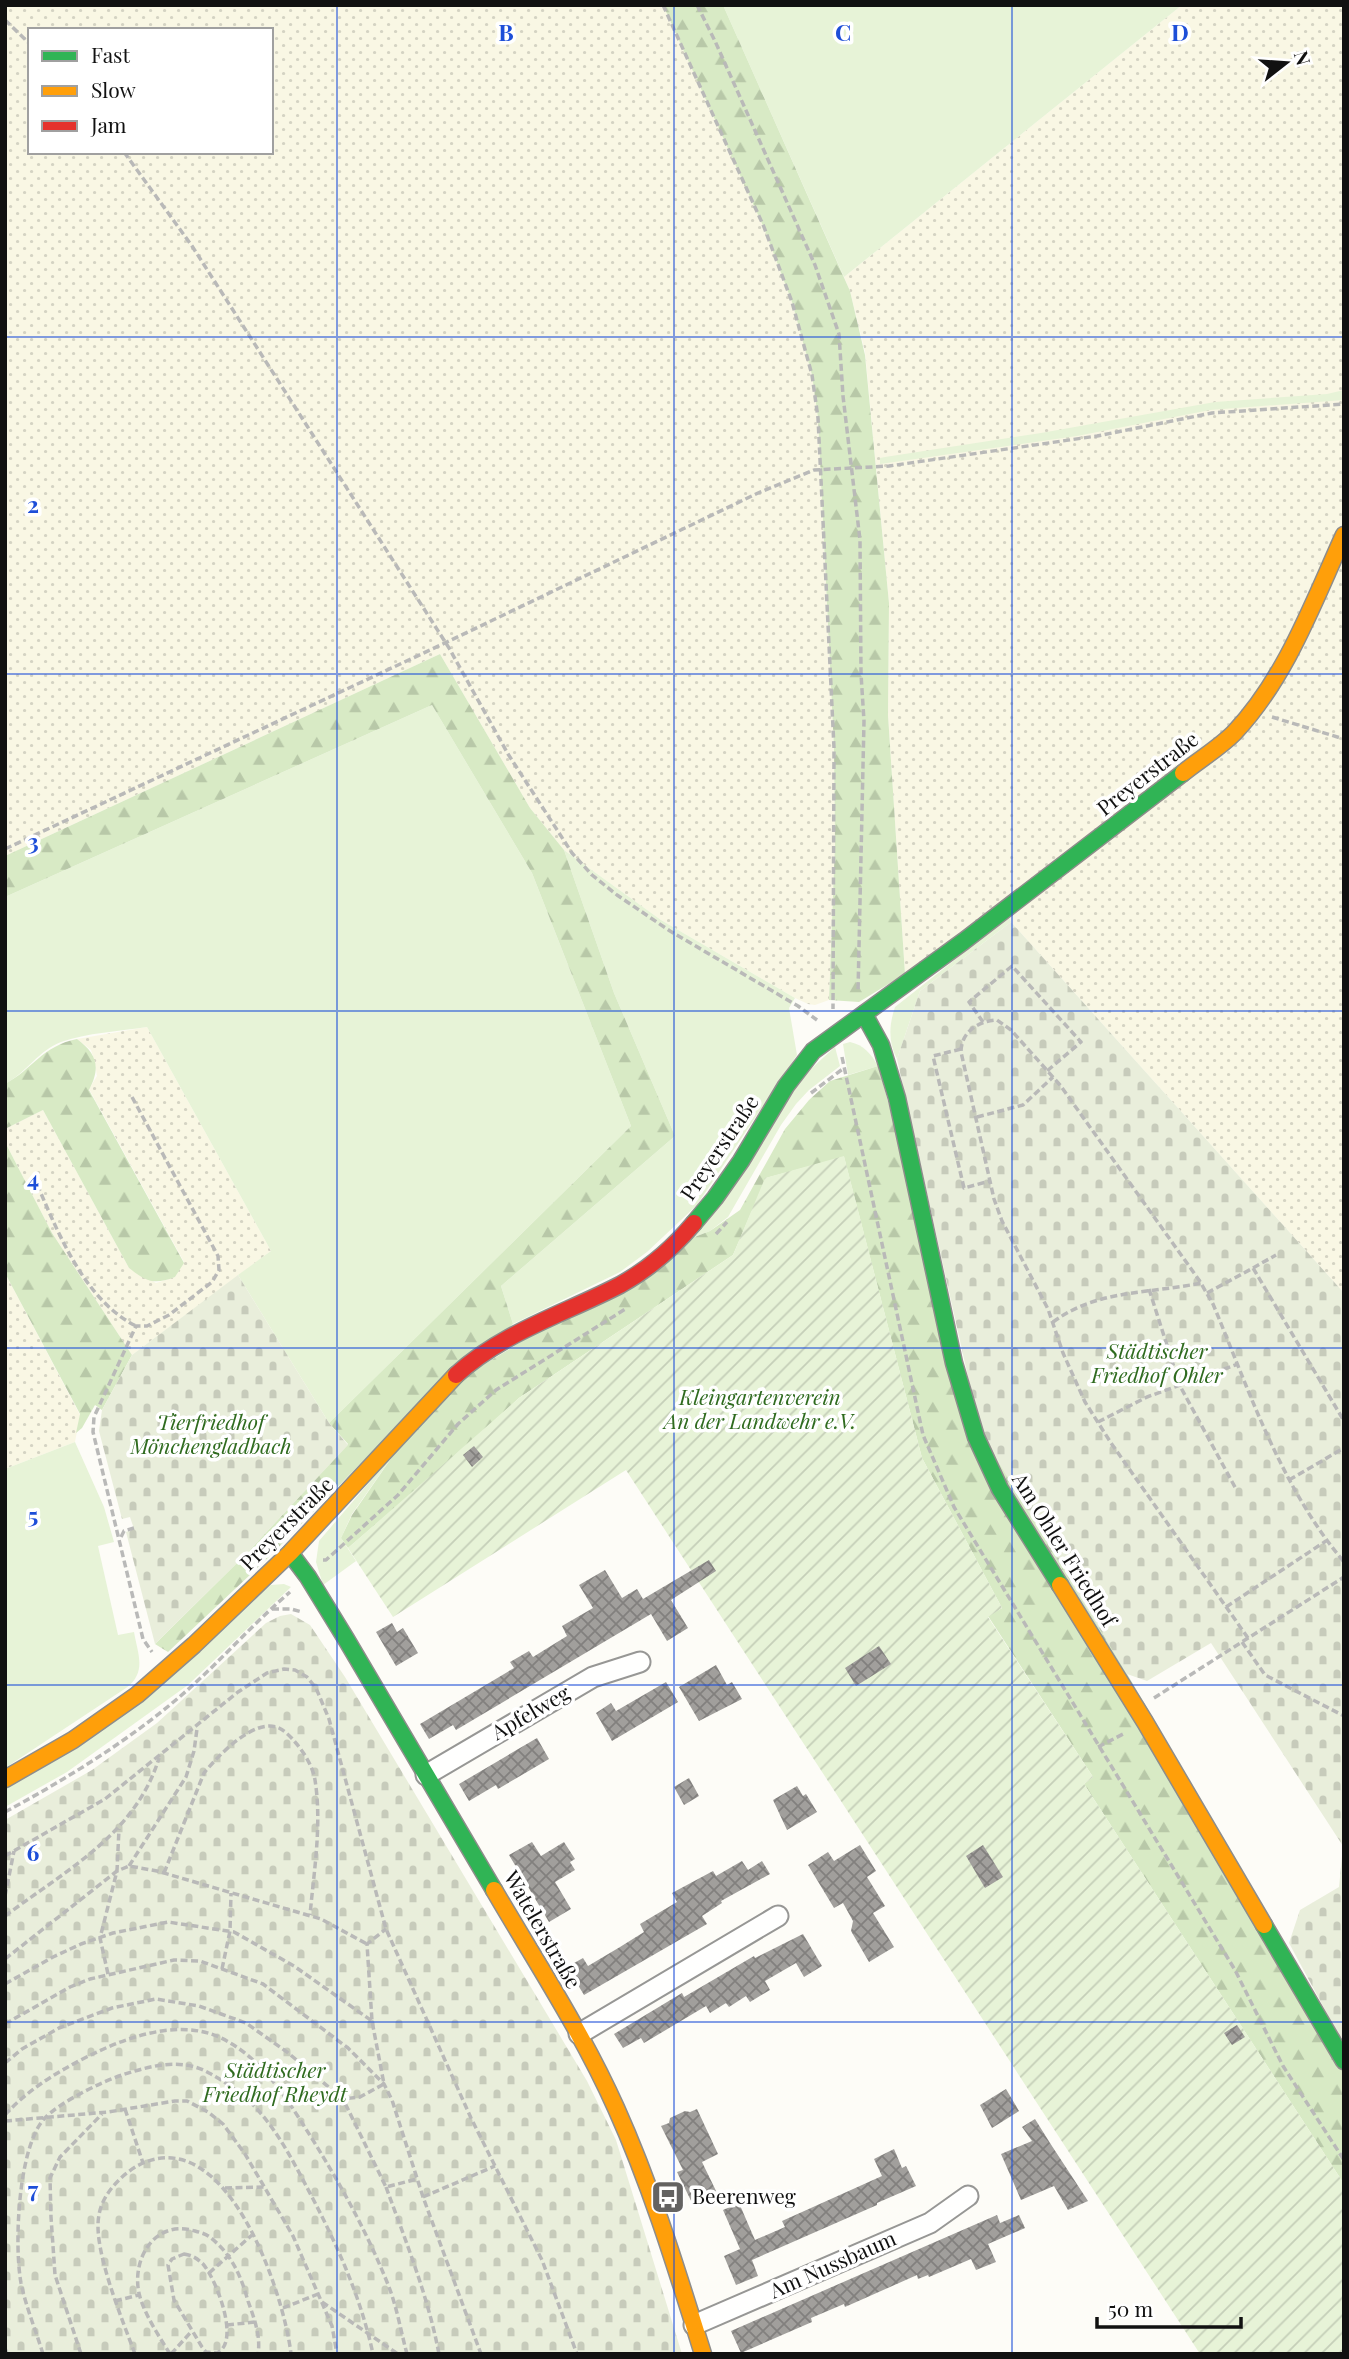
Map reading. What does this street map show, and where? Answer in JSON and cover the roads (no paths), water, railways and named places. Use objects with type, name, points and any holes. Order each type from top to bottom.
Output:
[{"type":"street","name":"Preyerstraße","points":[[5,1779],[73,1740],[166,1671],[290,1553],[443,1386],[477,1356],[515,1334],[621,1284],[686,1232],[715,1198],[799,1067],[813,1051],[964,941],[1232,735],[1270,688],[1344,535]]},
{"type":"street","name":"Am Ohler Friedhof","points":[[864,1014],[881,1045],[897,1098],[954,1363],[976,1437],[1000,1489],[1142,1715],[1344,2061]]},
{"type":"street","name":"Watelerstraße","points":[[290,1553],[321,1597],[579,2034],[616,2108],[643,2172],[703,2354]]},
{"type":"street","name":"Apfelweg","points":[[426,1775],[593,1677],[640,1662]]},
{"type":"street","points":[[579,2034],[778,1916]]},
{"type":"street","name":"Am Nussbaum","points":[[694,2325],[930,2223],[968,2196]]},
{"type":"place","name":"Beerenweg","points":[[668,2197]]},
{"type":"park label","name":"Städtischer Friedhof Ohler","points":[[1157,1364]]},
{"type":"park label","name":"Kleingartenverein An der Landwehr e.V.","points":[[760,1410]]},
{"type":"park label","name":"Tierfriedhof Mönchengladbach","points":[[211,1435]]},
{"type":"park label","name":"Städtischer Friedhof Rheydt","points":[[275,2083]]}]
